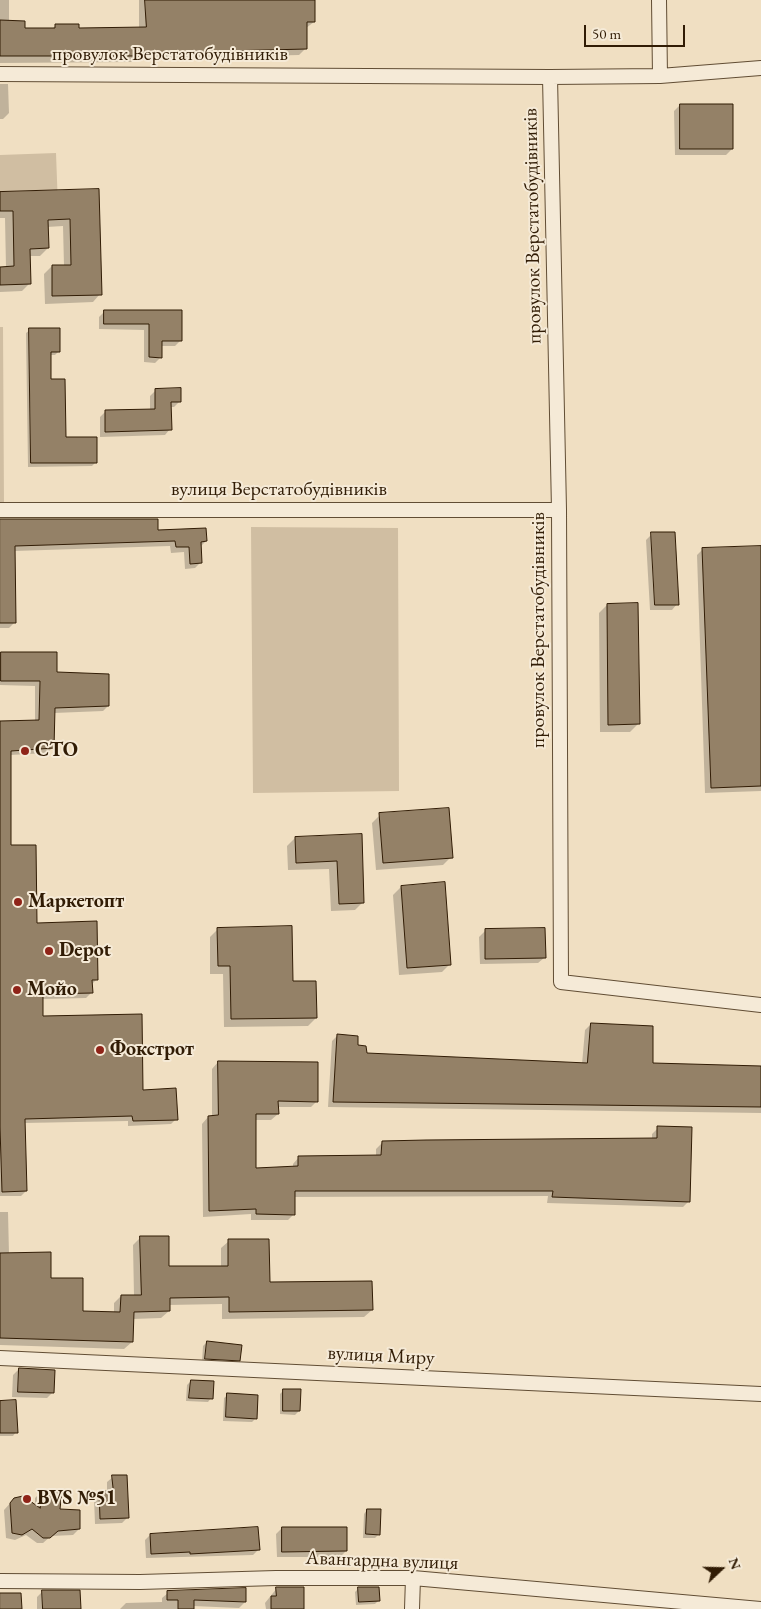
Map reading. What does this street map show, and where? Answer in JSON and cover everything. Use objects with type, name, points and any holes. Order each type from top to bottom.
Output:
[{"type":"street","points":[[660,0],[660,76]]},
{"type":"street","name":"провулок Верстатобудівників","points":[[0,74],[550,77],[660,76],[761,68]]},
{"type":"street","name":"провулок Верстатобудівників","points":[[550,77],[558,510],[561,982],[761,1005]]},
{"type":"street","name":"вулиця Верстатобудівників","points":[[0,510],[558,510]]},
{"type":"street","name":"вулиця Миру","points":[[0,1358],[761,1394]]},
{"type":"street","points":[[412,1609],[413,1578]]},
{"type":"street","name":"Авангардна вулиця","points":[[0,1581],[413,1578],[761,1609]]},
{"type":"shaded area","points":[[56,153],[58,207],[0,209],[0,155]]},
{"type":"shaded area","points":[[0,327],[3,327],[4,506],[0,506]]},
{"type":"shaded area","points":[[251,527],[398,528],[399,791],[253,793]]},
{"type":"building","points":[[145,0],[315,0],[315,22],[307,22],[307,49],[143,53],[143,56],[0,56],[0,20],[25,21],[25,28],[55,28],[55,24],[79,24],[79,28],[146,27]]},
{"type":"building","points":[[680,104],[733,104],[733,149],[680,149]]},
{"type":"building","points":[[99,189],[102,295],[52,296],[52,265],[71,265],[70,219],[48,220],[49,248],[30,249],[31,284],[0,285],[0,267],[14,266],[13,211],[0,211],[0,192]]},
{"type":"building","points":[[104,310],[182,310],[182,341],[162,341],[162,358],[149,357],[149,324],[104,324]]},
{"type":"building","points":[[29,328],[60,328],[60,352],[51,352],[51,379],[65,379],[66,437],[97,437],[97,463],[31,463]]},
{"type":"building","points":[[181,388],[181,402],[171,402],[172,430],[105,432],[105,410],[155,409],[155,389]]},
{"type":"building","points":[[0,519],[158,519],[158,530],[206,528],[207,541],[201,542],[202,563],[190,564],[189,547],[176,547],[175,541],[15,546],[16,623],[0,623]]},
{"type":"building","points":[[651,532],[675,532],[679,605],[655,605]]},
{"type":"building","points":[[761,546],[761,786],[711,788],[702,548]]},
{"type":"building","points":[[638,603],[640,724],[608,725],[607,604]]},
{"type":"building","points":[[1,652],[57,652],[57,672],[109,674],[109,706],[55,708],[54,748],[11,751],[11,845],[36,845],[37,923],[97,921],[98,980],[92,980],[93,993],[43,994],[43,1016],[142,1014],[143,1090],[176,1088],[178,1120],[133,1121],[132,1116],[25,1119],[27,1191],[2,1192],[0,1127],[0,721],[39,720],[40,681],[1,681]]},
{"type":"building","points":[[449,808],[453,858],[383,863],[379,813]]},
{"type":"building","points":[[362,834],[364,903],[339,904],[337,861],[296,863],[295,837]]},
{"type":"building","points":[[445,882],[451,965],[407,968],[401,886]]},
{"type":"building","points":[[292,926],[293,981],[316,981],[317,1018],[231,1019],[230,966],[218,966],[217,928]]},
{"type":"building","points":[[545,928],[546,958],[485,959],[485,929]]},
{"type":"building","points":[[591,1023],[653,1026],[653,1063],[761,1066],[761,1107],[333,1102],[337,1034],[358,1036],[358,1045],[366,1046],[367,1053],[587,1063]]},
{"type":"building","points":[[218,1061],[318,1062],[318,1102],[278,1101],[279,1114],[256,1114],[256,1168],[298,1166],[298,1156],[381,1155],[382,1141],[657,1138],[657,1126],[692,1127],[690,1202],[552,1197],[553,1191],[295,1191],[295,1215],[256,1214],[256,1209],[209,1211],[208,1116],[218,1115]]},
{"type":"building","points":[[140,1236],[169,1236],[169,1266],[228,1266],[228,1239],[269,1239],[270,1282],[372,1281],[373,1310],[229,1312],[229,1297],[170,1298],[170,1311],[134,1312],[133,1342],[0,1338],[0,1253],[51,1252],[51,1278],[83,1278],[83,1311],[120,1312],[121,1295],[141,1295]]},
{"type":"building","points":[[207,1341],[242,1345],[240,1361],[205,1359]]},
{"type":"building","points":[[19,1368],[55,1370],[54,1393],[18,1392]]},
{"type":"building","points":[[191,1380],[214,1381],[213,1399],[189,1398]]},
{"type":"building","points":[[283,1389],[301,1389],[300,1411],[283,1411]]},
{"type":"building","points":[[227,1393],[258,1395],[257,1419],[226,1417]]},
{"type":"building","points":[[16,1400],[18,1433],[0,1433],[0,1401]]},
{"type":"building","points":[[112,1475],[127,1475],[129,1518],[100,1519],[99,1491],[113,1491]]},
{"type":"building","points":[[40,1490],[62,1491],[60,1509],[80,1510],[80,1529],[58,1531],[50,1538],[43,1538],[32,1529],[22,1535],[12,1533],[10,1503],[14,1498],[23,1496],[40,1508]]},
{"type":"building","points":[[367,1509],[381,1509],[380,1535],[366,1534]]},
{"type":"building","points":[[258,1527],[260,1550],[151,1554],[150,1534]]},
{"type":"building","points":[[282,1527],[347,1527],[347,1551],[282,1552]]},
{"type":"building","points":[[276,1587],[304,1587],[304,1609],[271,1609],[271,1596],[276,1596]]},
{"type":"building","points":[[358,1587],[379,1587],[380,1601],[359,1602]]},
{"type":"building","points":[[246,1588],[246,1602],[194,1600],[194,1609],[178,1609],[178,1600],[167,1600],[167,1591]]},
{"type":"building","points":[[42,1590],[80,1590],[81,1609],[43,1609]]},
{"type":"building","points":[[0,1593],[21,1593],[22,1609],[0,1609]]},
{"type":"place","name":"СТО","points":[[25,751]]},
{"type":"place","name":"Маркетопт","points":[[18,902]]},
{"type":"place","name":"Depot","points":[[49,951]]},
{"type":"place","name":"Мойо","points":[[17,990]]},
{"type":"place","name":"Фокстрот","points":[[100,1050]]},
{"type":"place","name":"BVS №51","points":[[27,1499]]}]
